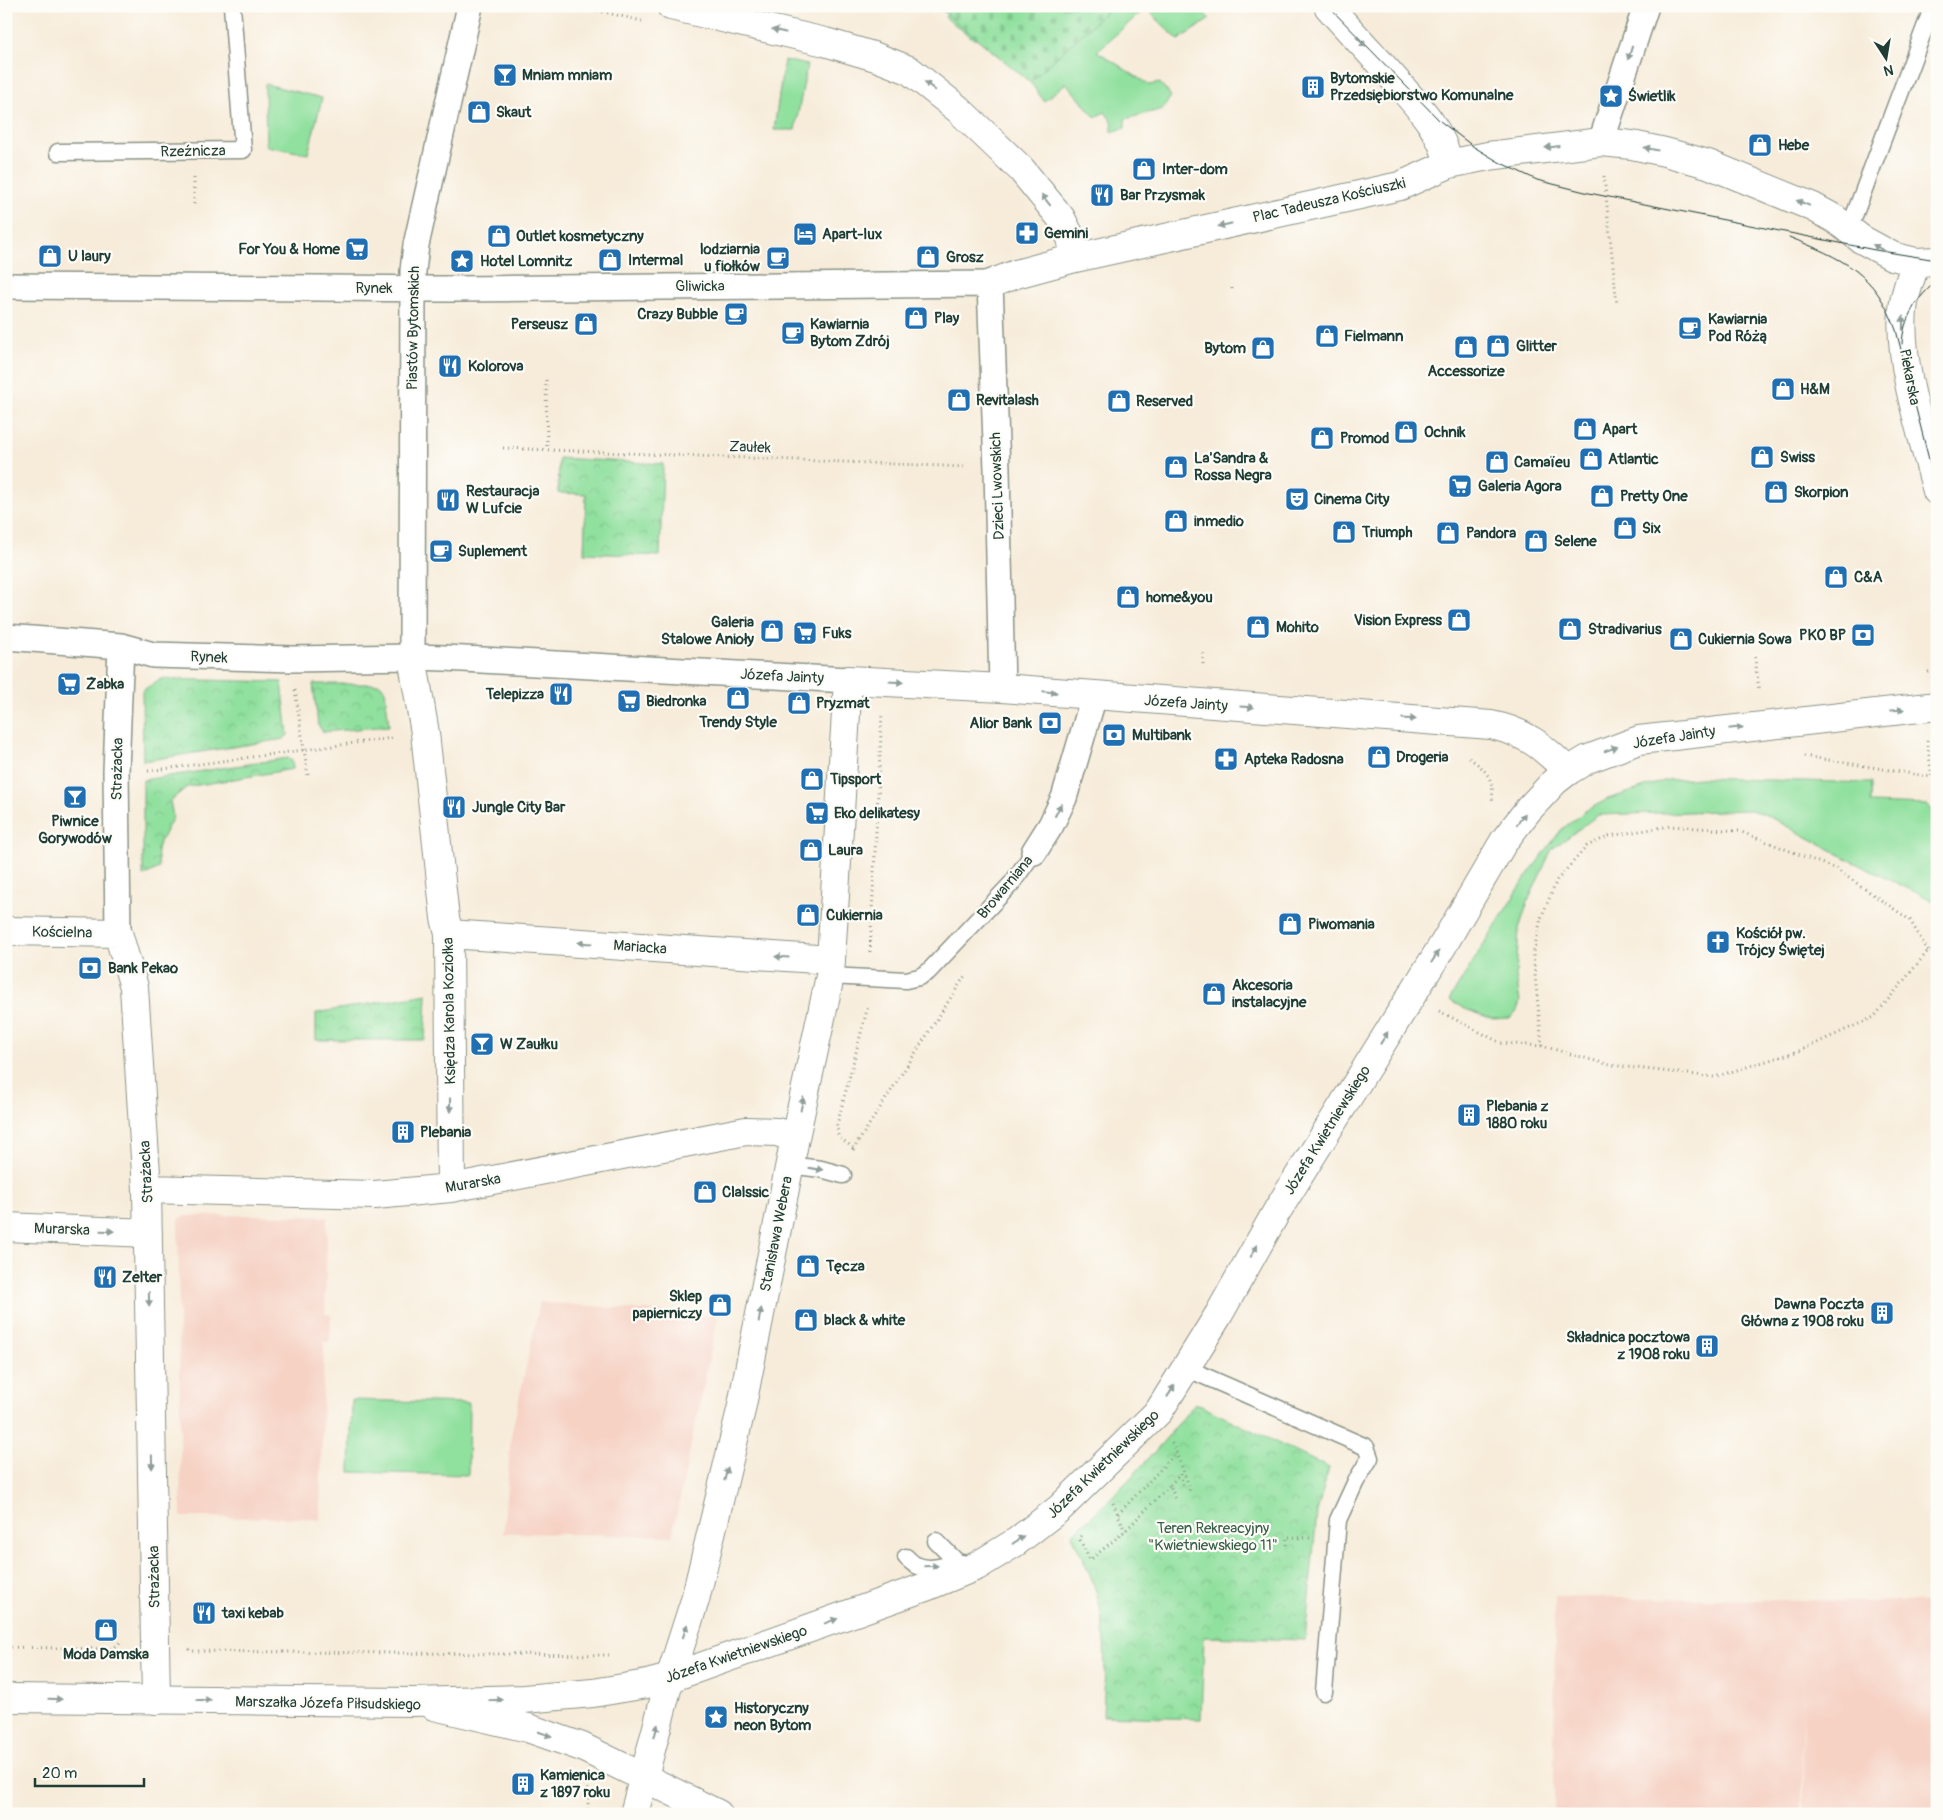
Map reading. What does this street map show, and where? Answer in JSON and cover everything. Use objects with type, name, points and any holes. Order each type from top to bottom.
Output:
[{"type":"street","name":"Piastów Bytomskich","points":[[412,656],[412,288],[416,245],[470,6]]},
{"type":"street","points":[[671,6],[824,42],[876,57],[910,70],[958,109],[1021,169],[1060,218],[1071,238],[1075,258]]},
{"type":"street","points":[[1328,6],[1422,111],[1437,132],[1445,148],[1449,164]]},
{"type":"street","points":[[1600,142],[1646,6]]},
{"type":"street","name":"Plac Tadeusza Kościuszki","points":[[990,284],[1016,274],[1075,258],[1400,186],[1449,164],[1488,156],[1600,142],[1656,150],[1708,164],[1813,208],[1846,226],[1861,239],[1892,256],[1926,262]]},
{"type":"street","name":"Piekarska","points":[[1926,262],[1903,308],[1902,329],[1910,384],[1937,491]]},
{"type":"street","name":"Gliwicka","points":[[412,288],[990,284]]},
{"type":"street","name":"Dzieci Lwowskich","points":[[990,284],[997,469],[1002,688]]},
{"type":"street","name":"Rynek","points":[[6,286],[412,288]]},
{"type":"street","name":"Rynek","points":[[6,636],[121,646],[153,655],[293,659],[412,656]]},
{"type":"street","name":"Strażacka","points":[[121,646],[116,772],[118,934],[134,987],[147,1189],[156,1700]]},
{"type":"street","name":"Józefa Jainty","points":[[412,656],[1002,688],[1491,724],[1525,735],[1568,770],[1603,752],[1639,740],[1937,706]]},
{"type":"street","name":"Księdza Karola Koziołka","points":[[412,656],[425,733],[445,918],[449,934],[451,1188]]},
{"type":"street","name":"Stanisława Webera","points":[[634,1814],[670,1678],[695,1600],[741,1410],[794,1138],[831,968],[848,680]]},
{"type":"street","name":"Browarniana","points":[[1034,852],[1051,825],[1064,798],[1094,696]]},
{"type":"street","name":"Józefa Kwietniewskiego","points":[[413,1702],[524,1699],[593,1693],[670,1678],[928,1586],[967,1564],[1016,1542],[1060,1508],[1159,1411],[1219,1314],[1276,1211],[1443,945],[1504,841],[1528,810],[1568,770]]},
{"type":"street","name":"Kościelna","points":[[6,931],[118,934]]},
{"type":"street","name":"Mariacka","points":[[449,934],[831,968]]},
{"type":"street","name":"Murarska","points":[[147,1189],[375,1195],[451,1188],[746,1131],[777,1132],[794,1138]]},
{"type":"street","name":"Murarska","points":[[6,1227],[148,1233]]},
{"type":"street","name":"Marszałka Józefa Piłsudskiego","points":[[6,1698],[413,1702],[528,1728],[582,1747],[718,1814]]},
{"type":"lane","name":"Rzeźnicza","points":[[58,152],[243,150],[232,6]]},
{"type":"lane","points":[[1846,226],[1854,216],[1933,6]]},
{"type":"lane","name":"Browarniana","points":[[831,968],[869,978],[906,980],[928,972],[1012,883],[1034,852]]},
{"type":"lane","points":[[789,1165],[840,1174]]},
{"type":"lane","points":[[1186,1368],[1366,1447],[1369,1452],[1370,1458],[1356,1481],[1338,1520],[1324,1692]]},
{"type":"lane","points":[[936,1541],[967,1564]]},
{"type":"lane","points":[[906,1557],[916,1565],[928,1568],[967,1564]]},
{"type":"path","points":[[578,6],[645,21]]},
{"type":"path","points":[[1600,142],[1617,305]]},
{"type":"path","points":[[546,380],[547,450]]},
{"type":"path","name":"Zaułek","points":[[503,448],[997,469]]},
{"type":"path","points":[[1203,653],[1203,664]]},
{"type":"path","points":[[1755,657],[1759,690]]},
{"type":"path","points":[[293,659],[293,679],[308,776]]},
{"type":"path","points":[[854,1149],[838,1136],[836,1125],[868,1003],[882,712]]},
{"type":"path","points":[[116,772],[139,773],[425,733]]},
{"type":"path","points":[[1467,757],[1480,765],[1489,776],[1493,786],[1490,807]]},
{"type":"path","points":[[1932,777],[1937,788]]},
{"type":"path","points":[[1542,1046],[1533,955],[1541,918],[1557,880],[1587,846],[1609,836],[1671,826],[1739,831],[1836,868],[1910,920],[1928,951]]},
{"type":"path","points":[[1928,951],[1937,951]]},
{"type":"path","points":[[1435,1009],[1501,1043],[1542,1046],[1610,1065],[1714,1077],[1799,1051],[1874,1017],[1928,951]]},
{"type":"path","points":[[840,1174],[966,973]]},
{"type":"path","points":[[1166,1449],[1172,1442],[1184,1470],[1190,1488],[1189,1491]]},
{"type":"path","points":[[1118,1514],[1176,1452]]},
{"type":"path","points":[[1079,1538],[1090,1560],[1124,1531],[1184,1470]]},
{"type":"path","points":[[1180,1474],[1184,1488]]},
{"type":"path","points":[[1170,1485],[1175,1498]]},
{"type":"path","points":[[1113,1503],[1124,1531]]},
{"type":"path","points":[[6,1647],[111,1649],[118,1645],[121,1640],[121,1631]]},
{"type":"path","points":[[185,1647],[191,1651],[612,1655]]},
{"type":"path","points":[[584,1780],[589,1796],[587,1814]]},
{"type":"shaded area","points":[[185,1216],[327,1217],[325,1314],[331,1315],[330,1342],[324,1342],[320,1520],[302,1518],[181,1517],[178,1222]]},
{"type":"shaded area","points":[[540,1302],[718,1316],[672,1536],[503,1534],[511,1436]]},
{"type":"shaded area","points":[[1555,1597],[1937,1602],[1937,1814],[1804,1814],[1803,1663],[1802,1814],[1554,1814]]},
{"type":"green space","points":[[937,6],[1102,6],[1107,11],[1030,82]]},
{"type":"green space","points":[[953,6],[1189,6],[1198,14],[1202,11],[1210,19],[1178,40],[1146,8],[1097,51],[1149,85],[1160,83],[1171,96],[1163,109],[1125,119],[1125,128],[1111,132],[1113,123],[1105,112],[1095,117],[1066,83],[1044,101],[1030,82],[980,34],[975,40],[945,17]]},
{"type":"green space","points":[[784,60],[807,65],[795,130],[774,130]]},
{"type":"green space","points":[[265,84],[322,98],[308,154],[266,146]]},
{"type":"green space","points":[[559,458],[663,464],[660,556],[584,553],[586,494],[558,493]]},
{"type":"green space","points":[[160,679],[282,682],[288,735],[284,739],[143,761],[142,691]]},
{"type":"green space","points":[[313,684],[380,684],[385,690],[389,726],[323,732],[318,725]]},
{"type":"green space","points":[[288,758],[292,761],[293,769],[187,787],[170,801],[173,817],[157,848],[159,868],[143,876],[143,780]]},
{"type":"green space","points":[[1702,778],[1871,783],[1870,803],[1928,805],[1937,816],[1937,908],[1932,900],[1863,867],[1764,814],[1750,810],[1598,815],[1552,849],[1528,901],[1519,929],[1516,976],[1520,1002],[1516,1013],[1510,1018],[1493,1019],[1465,1009],[1449,1000],[1526,877],[1561,830],[1585,811],[1608,799],[1667,780]]},
{"type":"green space","points":[[427,994],[425,1040],[316,1040],[316,1013]]},
{"type":"green space","points":[[352,1400],[469,1403],[468,1475],[350,1472]]},
{"type":"green space","name":"Teren Rekreacyjny \"Kwietniewskiego 11\"","points":[[1195,1403],[1329,1468],[1317,1512],[1305,1640],[1204,1637],[1201,1719],[1103,1716],[1105,1657],[1101,1613],[1093,1582],[1072,1534],[1137,1471]]},
{"type":"tram line","points":[[1328,6],[1440,121],[1474,147],[1499,162],[1537,180],[1589,193],[1875,250],[1937,260]]},
{"type":"tram line","points":[[1789,237],[1826,253],[1855,270],[1878,294],[1888,310],[1896,330],[1937,491]]},
{"type":"tram line","points":[[1902,344],[1905,326],[1912,309],[1923,294],[1937,281]]},
{"type":"place","name":"Mniam mniam","points":[[505,75]]},
{"type":"place","name":"Bytomskie Przedsiębiorstwo Komunalne","points":[[1313,87]]},
{"type":"place","name":"Świetlik","points":[[1611,96]]},
{"type":"place","name":"Skaut","points":[[479,112]]},
{"type":"place","name":"Hebe","points":[[1760,145]]},
{"type":"place","name":"Inter-dom","points":[[1144,169]]},
{"type":"place","name":"Bar Przysmak","points":[[1102,195]]},
{"type":"place","name":"Gemini","points":[[1027,233]]},
{"type":"place","name":"Apart-lux","points":[[805,234]]},
{"type":"place","name":"Outlet kosmetyczny","points":[[499,236]]},
{"type":"place","name":"For You & Home","points":[[357,249]]},
{"type":"place","name":"U laury","points":[[50,256]]},
{"type":"place","name":"Grosz","points":[[928,257]]},
{"type":"place","name":"lodziarnia u fiołków","points":[[778,258]]},
{"type":"place","name":"Intermal","points":[[610,260]]},
{"type":"place","name":"Hotel Lomnitz","points":[[462,261]]},
{"type":"place","name":"Crazy Bubble","points":[[736,314]]},
{"type":"place","name":"Play","points":[[916,318]]},
{"type":"place","name":"Perseusz","points":[[586,324]]},
{"type":"place","name":"Kawiarnia Pod Różą","points":[[1690,328]]},
{"type":"place","name":"Kawiarnia Bytom Zdrój","points":[[793,333]]},
{"type":"place","name":"Fielmann","points":[[1327,336]]},
{"type":"place","name":"Glitter","points":[[1498,346]]},
{"type":"place","name":"Accessorize","points":[[1466,347]]},
{"type":"place","name":"Bytom","points":[[1263,348]]},
{"type":"place","name":"Kolorova","points":[[450,366]]},
{"type":"place","name":"H&M","points":[[1783,389]]},
{"type":"place","name":"Revitalash","points":[[959,400]]},
{"type":"place","name":"Reserved","points":[[1119,401]]},
{"type":"place","name":"Apart","points":[[1585,429]]},
{"type":"place","name":"Ochnik","points":[[1406,432]]},
{"type":"place","name":"Promod","points":[[1322,438]]},
{"type":"place","name":"Swiss","points":[[1762,457]]},
{"type":"place","name":"Atlantic","points":[[1591,459]]},
{"type":"place","name":"Camaïeu","points":[[1497,462]]},
{"type":"place","name":"La'Sandra & Rossa Negra","points":[[1176,467]]},
{"type":"place","name":"Galeria Agora","points":[[1460,486]]},
{"type":"place","name":"Skorpion","points":[[1776,492]]},
{"type":"place","name":"Pretty One","points":[[1602,496]]},
{"type":"place","name":"Cinema City","points":[[1297,499]]},
{"type":"place","name":"Restauracja W Lufcie","points":[[448,500]]},
{"type":"place","name":"inmedio","points":[[1176,521]]},
{"type":"place","name":"Six","points":[[1625,528]]},
{"type":"place","name":"Triumph","points":[[1344,532]]},
{"type":"place","name":"Pandora","points":[[1448,533]]},
{"type":"place","name":"Selene","points":[[1536,541]]},
{"type":"place","name":"Suplement","points":[[441,551]]},
{"type":"place","name":"C&A","points":[[1836,577]]},
{"type":"place","name":"home&you","points":[[1128,597]]},
{"type":"place","name":"Vision Express","points":[[1459,620]]},
{"type":"place","name":"Mohito","points":[[1258,627]]},
{"type":"place","name":"Stradivarius","points":[[1570,629]]},
{"type":"place","name":"Galeria Stalowe Anioły","points":[[772,631]]},
{"type":"place","name":"Fuks","points":[[805,633]]},
{"type":"place","name":"PKO BP","points":[[1863,635]]},
{"type":"place","name":"Cukiernia Sowa","points":[[1681,639]]},
{"type":"place","name":"Żabka","points":[[69,684]]},
{"type":"place","name":"Telepizza","points":[[561,694]]},
{"type":"place","name":"Trendy Style","points":[[738,698]]},
{"type":"place","name":"Biedronka","points":[[629,701]]},
{"type":"place","name":"Pryzmat","points":[[799,703]]},
{"type":"place","name":"Alior Bank","points":[[1050,723]]},
{"type":"place","name":"Multibank","points":[[1114,735]]},
{"type":"place","name":"Drogeria","points":[[1379,757]]},
{"type":"place","name":"Apteka Radosna","points":[[1226,759]]},
{"type":"place","name":"Tipsport","points":[[812,779]]},
{"type":"place","name":"Piwnice Gorywodów","points":[[75,797]]},
{"type":"place","name":"Jungle City Bar","points":[[454,807]]},
{"type":"place","name":"Eko delikatesy","points":[[817,813]]},
{"type":"place","name":"Laura","points":[[811,850]]},
{"type":"place","name":"Cukiernia","points":[[808,915]]},
{"type":"place","name":"Piwomania","points":[[1290,924]]},
{"type":"place","name":"Kościół pw. Trójcy Świętej","points":[[1718,942]]},
{"type":"place","name":"Bank Pekao","points":[[90,968]]},
{"type":"place","name":"Akcesoria instalacyjne","points":[[1214,994]]},
{"type":"place","name":"W Zaułku","points":[[482,1044]]},
{"type":"place","name":"Plebania z 1880 roku","points":[[1469,1115]]},
{"type":"place","name":"Plebania","points":[[403,1132]]},
{"type":"place","name":"Clalssic","points":[[705,1192]]},
{"type":"place","name":"Tęcza","points":[[808,1266]]},
{"type":"place","name":"Zelter","points":[[105,1277]]},
{"type":"place","name":"Sklep papierniczy","points":[[720,1305]]},
{"type":"place","name":"Dawna Poczta Główna z 1908 roku","points":[[1882,1313]]},
{"type":"place","name":"black & white","points":[[806,1320]]},
{"type":"place","name":"Składnica pocztowa z 1908 roku","points":[[1707,1346]]},
{"type":"place","name":"taxi kebab","points":[[204,1613]]},
{"type":"place","name":"Moda Damska","points":[[106,1630]]},
{"type":"place","name":"Historyczny neon Bytom","points":[[716,1717]]},
{"type":"place","name":"Kamienica z 1897 roku","points":[[523,1784]]}]
